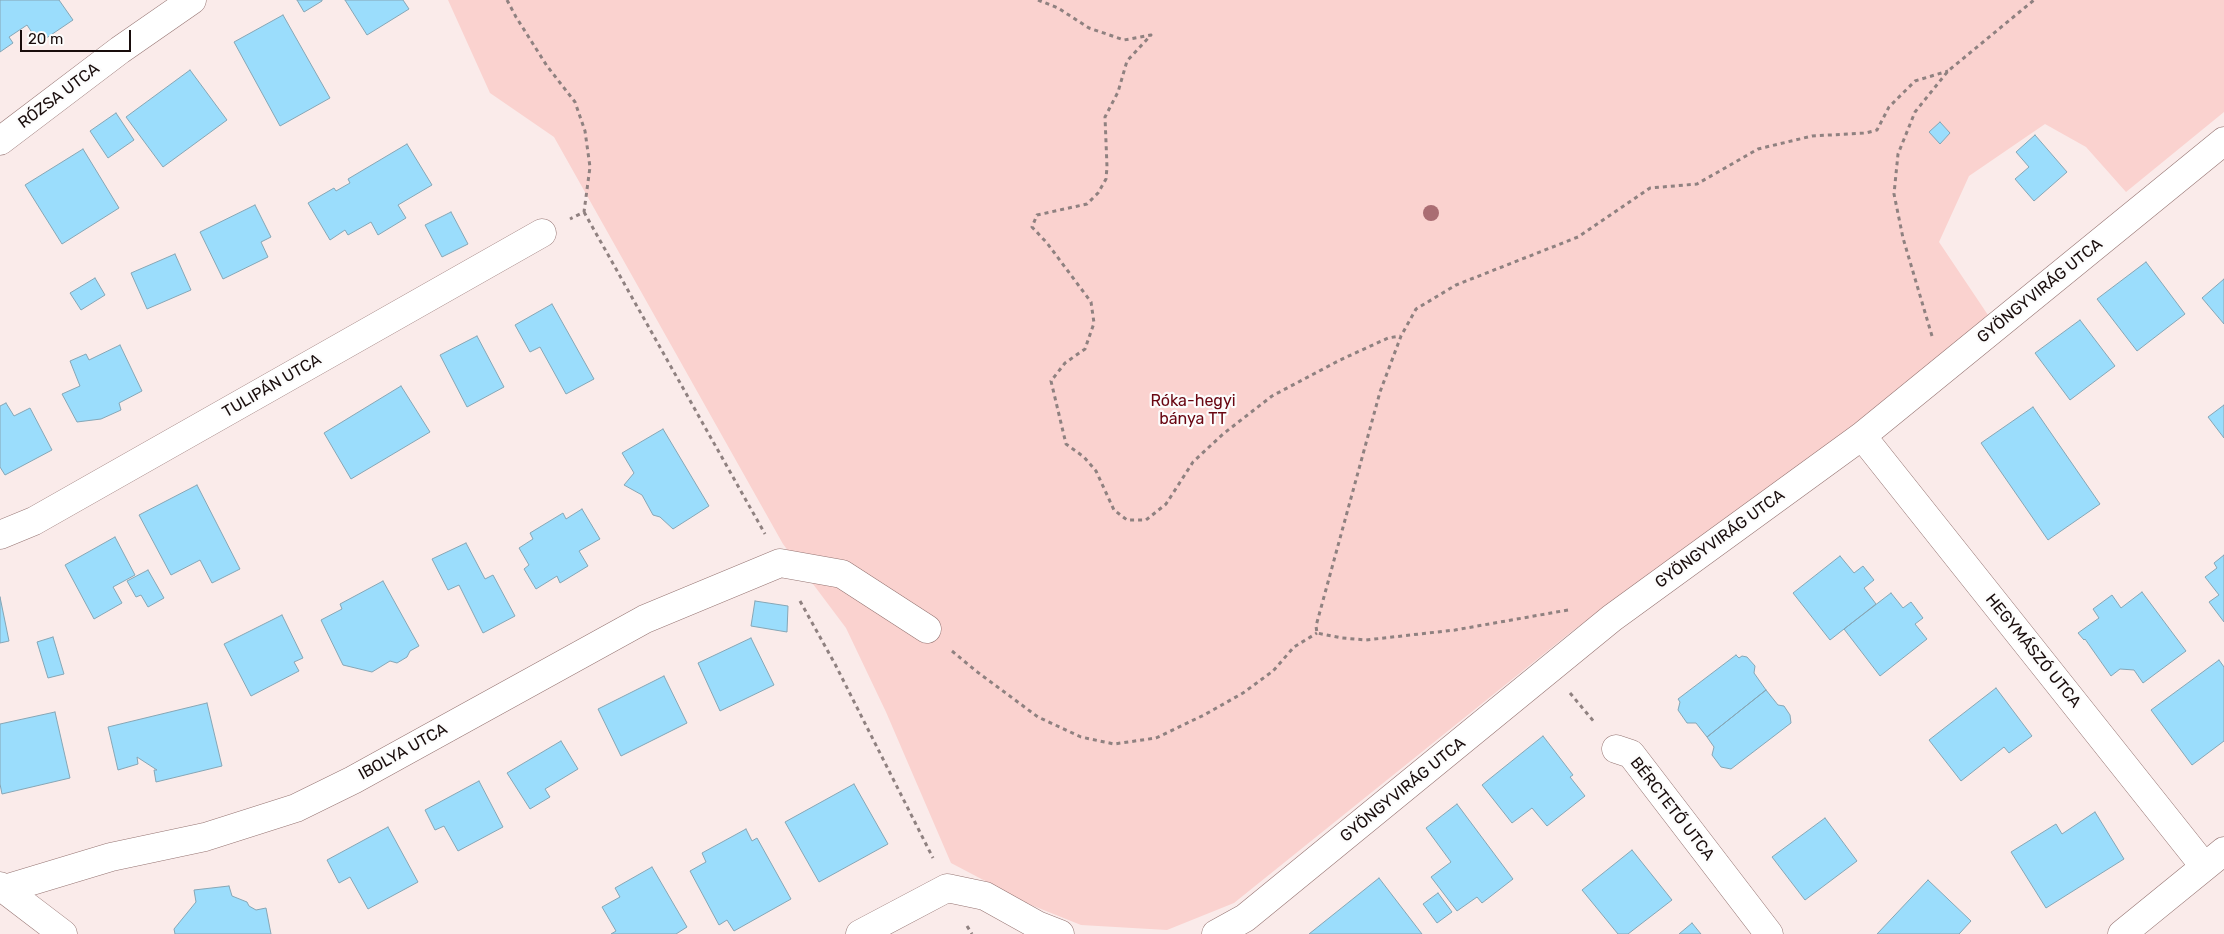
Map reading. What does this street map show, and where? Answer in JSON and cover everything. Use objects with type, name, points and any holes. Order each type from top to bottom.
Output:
[{"type":"street","name":"RÓZSA UTCA","points":[[0,141],[120,50],[192,0]]},
{"type":"street","name":"GYÖNGYVIRÁG UTCA","points":[[1216,934],[1252,926],[1612,618],[1862,436],[2224,141]]},
{"type":"street","name":"TULIPÁN UTCA","points":[[0,535],[34,521],[542,233]]},
{"type":"street","name":"HEGYMÁSZÓ UTCA","points":[[1862,436],[2214,858]]},
{"type":"street","points":[[780,563],[842,574],[927,629]]},
{"type":"street","name":"IBOLYA UTCA","points":[[2,888],[111,857],[205,837],[296,808],[353,780],[645,618],[780,563]]},
{"type":"street","name":"BÉRCTETŐ UTCA","points":[[1616,750],[1630,754],[1768,934]]},
{"type":"street","points":[[2122,934],[2214,858]]},
{"type":"street","points":[[2,888],[63,934]]},
{"type":"street","points":[[860,934],[947,888],[985,896],[1038,925],[1060,934]]},
{"type":"path","points":[[507,0],[547,66],[575,102],[586,131],[590,167],[584,212],[749,503],[835,664],[922,834],[947,888]]},
{"type":"path","points":[[1038,0],[1058,8],[1090,28],[1124,40],[1152,35],[1127,61],[1118,92],[1105,117],[1106,179],[1098,192],[1087,204],[1036,216],[1032,227],[1047,242],[1091,302],[1094,323],[1085,349],[1064,363],[1051,381],[1066,444],[1084,457],[1096,471],[1114,510],[1127,520],[1146,520],[1166,504],[1193,462],[1223,434],[1272,396],[1364,349],[1388,338],[1401,336]]},
{"type":"path","points":[[1942,370],[1903,238],[1894,194],[1898,154],[1915,112],[1948,71],[2034,0]]},
{"type":"path","points":[[1317,633],[1316,626],[1380,392],[1401,336],[1416,309],[1456,285],[1578,237],[1650,188],[1698,184],[1758,149],[1812,136],[1866,133],[1877,130],[1889,107],[1915,81],[1948,71]]},
{"type":"path","points":[[542,233],[584,212]]},
{"type":"path","points":[[927,629],[976,671],[1038,717],[1081,737],[1114,744],[1156,738],[1204,715],[1243,693],[1273,670],[1294,647],[1317,633],[1366,640],[1455,630],[1589,607],[1603,610],[1612,618]]},
{"type":"path","name":"BÉRCTETŐ UTCA","points":[[1551,670],[1616,750]]},
{"type":"green space","name":"Róka-hegyi bánya TT","points":[[448,0],[2224,0],[2224,112],[2126,192],[2086,147],[2045,124],[1969,176],[1939,242],[1992,321],[1924,374],[1571,632],[1234,903],[1167,930],[1081,925],[1031,905],[951,863],[886,712],[846,628],[783,544],[554,137],[490,93]]},
{"type":"building","points":[[0,0],[59,0],[73,20],[39,43],[27,25],[9,37],[13,43],[0,52]]},
{"type":"building","points":[[297,0],[322,0],[322,1],[304,12]]},
{"type":"building","points":[[345,0],[403,0],[409,9],[367,35]]},
{"type":"building","points":[[283,15],[330,98],[280,126],[234,42]]},
{"type":"building","points":[[190,70],[227,120],[163,167],[126,117]]},
{"type":"building","points":[[116,113],[134,140],[108,158],[90,131]]},
{"type":"building","points":[[1940,122],[1950,133],[1940,144],[1929,132]]},
{"type":"building","points":[[2035,135],[2067,172],[2034,201],[2015,179],[2029,167],[2016,152]]},
{"type":"building","points":[[407,144],[432,185],[398,205],[406,218],[378,235],[371,222],[348,235],[345,230],[330,240],[308,203],[334,188],[336,191],[350,183],[348,179]]},
{"type":"building","points":[[83,149],[119,208],[62,244],[25,185]]},
{"type":"building","points":[[255,205],[271,237],[261,242],[268,257],[223,279],[200,232]]},
{"type":"building","points":[[451,212],[468,244],[442,257],[425,225]]},
{"type":"building","points":[[175,254],[191,290],[147,309],[131,273]]},
{"type":"building","points":[[2146,262],[2185,314],[2137,351],[2097,299]]},
{"type":"building","points":[[95,278],[105,295],[81,310],[70,293]]},
{"type":"building","points":[[2224,279],[2224,324],[2202,298]]},
{"type":"building","points":[[552,304],[594,379],[566,394],[540,347],[530,352],[515,325]]},
{"type":"building","points":[[2080,320],[2115,366],[2070,400],[2035,353]]},
{"type":"building","points":[[477,336],[504,387],[467,407],[440,355]]},
{"type":"building","points":[[120,345],[142,391],[119,403],[121,410],[101,419],[77,422],[62,394],[80,386],[70,361],[86,354],[89,360]]},
{"type":"building","points":[[401,386],[430,432],[351,479],[324,433]]},
{"type":"building","points":[[6,403],[14,416],[30,408],[52,450],[5,475],[0,467],[0,406]]},
{"type":"building","points":[[2224,405],[2224,438],[2208,417]]},
{"type":"building","points":[[2033,407],[2100,504],[2048,540],[1981,443]]},
{"type":"building","points":[[663,429],[709,506],[673,529],[660,517],[653,515],[642,495],[624,485],[634,473],[622,453]]},
{"type":"building","points":[[197,485],[240,569],[212,583],[200,560],[171,575],[139,515]]},
{"type":"building","points":[[582,509],[600,539],[579,551],[588,566],[560,583],[557,576],[536,589],[524,569],[529,565],[519,548],[533,539],[530,533],[563,513],[566,519]]},
{"type":"building","points":[[115,537],[135,575],[113,587],[122,603],[94,619],[65,565]]},
{"type":"building","points":[[466,543],[485,579],[493,575],[515,616],[483,633],[459,585],[448,590],[432,559]]},
{"type":"building","points":[[2224,555],[2224,622],[2209,602],[2219,595],[2205,577],[2217,568],[2214,563]]},
{"type":"building","points":[[1840,556],[1854,573],[1863,566],[1874,580],[1864,588],[1876,604],[1830,640],[1793,593]]},
{"type":"building","points":[[148,570],[164,598],[148,607],[141,595],[136,597],[127,581]]},
{"type":"building","points":[[383,581],[419,646],[410,651],[407,657],[397,663],[390,661],[372,672],[343,665],[321,620],[342,609],[340,604]]},
{"type":"building","points":[[2142,592],[2186,651],[2143,683],[2134,670],[2120,669],[2111,676],[2085,639],[2078,633],[2099,618],[2093,609],[2112,595],[2121,608]]},
{"type":"building","points":[[1891,593],[1903,608],[1911,602],[1923,618],[1915,624],[1927,639],[1880,676],[1844,629]]},
{"type":"building","points":[[0,597],[9,641],[0,643]]},
{"type":"building","points":[[755,601],[788,606],[787,632],[751,626]]},
{"type":"building","points":[[282,615],[303,658],[294,662],[299,671],[251,696],[224,644]]},
{"type":"building","points":[[53,637],[64,674],[48,678],[37,642]]},
{"type":"building","points":[[751,638],[774,685],[720,711],[698,663]]},
{"type":"building","points":[[1736,655],[1739,658],[1742,656],[1747,657],[1755,666],[1754,673],[1766,690],[1707,737],[1696,723],[1687,723],[1678,710],[1680,702],[1678,699]]},
{"type":"building","points":[[2219,660],[2224,667],[2224,741],[2192,765],[2151,710]]},
{"type":"building","points":[[664,676],[687,723],[621,756],[598,709]]},
{"type":"building","points":[[1996,688],[2032,736],[2009,753],[2004,747],[1961,781],[1929,740]]},
{"type":"building","points":[[1766,690],[1778,705],[1784,706],[1790,715],[1791,723],[1731,769],[1721,767],[1712,755],[1714,747],[1707,737]]},
{"type":"building","points":[[207,703],[222,766],[156,782],[154,770],[157,770],[137,757],[138,764],[118,770],[108,727]]},
{"type":"building","points":[[55,712],[70,778],[2,794],[0,784],[0,724]]},
{"type":"building","points":[[1543,736],[1573,775],[1570,777],[1585,796],[1547,826],[1532,808],[1512,823],[1482,785]]},
{"type":"building","points":[[561,741],[578,769],[545,789],[550,797],[530,809],[507,773]]},
{"type":"building","points":[[479,781],[503,827],[458,851],[444,826],[435,830],[425,810]]},
{"type":"building","points":[[854,784],[888,844],[819,882],[785,822]]},
{"type":"building","points":[[1457,804],[1513,879],[1482,903],[1477,897],[1457,911],[1431,877],[1451,862],[1426,828]]},
{"type":"building","points":[[2095,812],[2124,859],[2046,908],[2011,852],[2056,824],[2062,834]]},
{"type":"building","points":[[1825,818],[1857,861],[1805,900],[1772,857]]},
{"type":"building","points":[[388,827],[418,882],[368,909],[350,877],[339,883],[327,860]]},
{"type":"building","points":[[746,829],[752,841],[757,838],[791,899],[734,931],[727,920],[719,925],[690,871],[706,862],[702,853]]},
{"type":"building","points":[[1632,850],[1672,900],[1628,934],[1618,934],[1582,890]]},
{"type":"building","points":[[652,867],[687,927],[676,934],[611,934],[616,931],[602,907],[620,897],[615,888]]},
{"type":"building","points":[[1379,878],[1422,934],[1309,934]]},
{"type":"building","points":[[1928,880],[1971,921],[1959,934],[1877,934]]},
{"type":"building","points":[[229,886],[232,896],[247,902],[249,906],[256,910],[266,908],[271,934],[175,934],[174,929],[196,902],[194,890]]},
{"type":"building","points":[[1438,893],[1452,912],[1437,923],[1423,904]]},
{"type":"building","points":[[1692,923],[1701,934],[1679,934]]}]
